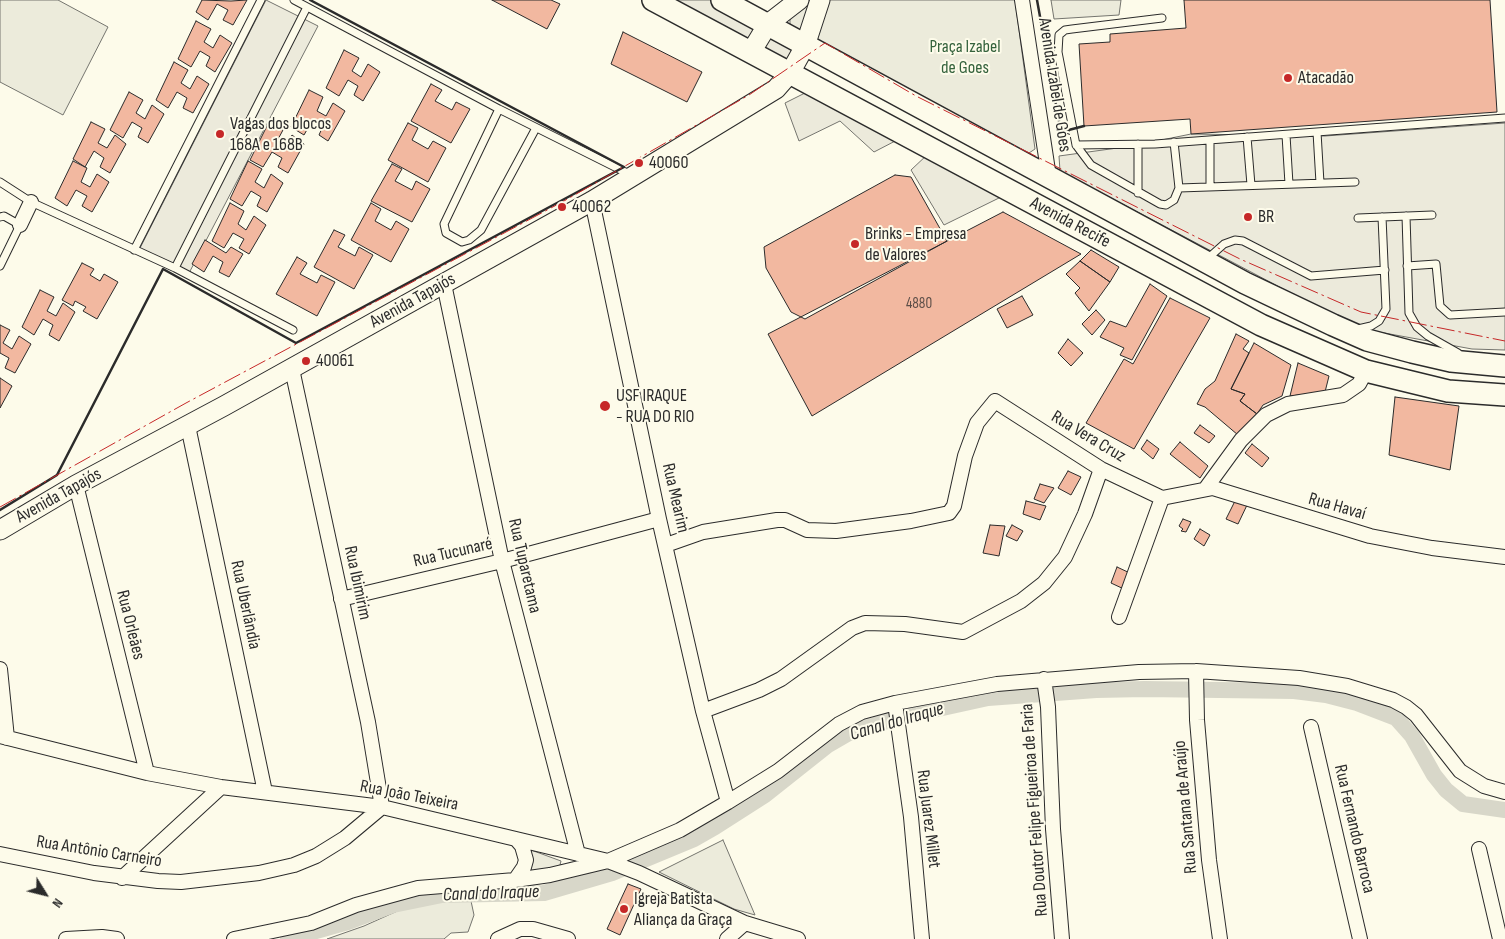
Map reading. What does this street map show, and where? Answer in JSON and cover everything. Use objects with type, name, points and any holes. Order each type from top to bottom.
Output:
[{"type":"main road","name":"Avenida Recife","points":[[652,0],[1260,325],[1366,371],[1448,391],[1505,395]]},
{"type":"main road","name":"Avenida Recife","points":[[722,0],[1206,261],[1333,325],[1367,340],[1412,352],[1481,365],[1505,366]]},
{"type":"main road","points":[[751,52],[768,24],[799,0]]},
{"type":"main road","name":"Avenida Tapajós","points":[[0,530],[76,485],[292,369],[592,201],[776,89],[790,73],[806,46],[820,0]]},
{"type":"street","name":"Avenida Izabel de Góes","points":[[1022,0],[1049,176]]},
{"type":"street","name":"Rua Mearim","points":[[592,201],[659,519],[703,710],[728,802]]},
{"type":"street","points":[[20,225],[31,202]]},
{"type":"street","name":"Rua Tuparetama","points":[[444,284],[502,561],[578,854]]},
{"type":"street","name":"Rua Ibimirim","points":[[292,369],[368,722],[382,806]]},
{"type":"street","points":[[1206,488],[1241,440],[1266,415],[1288,404],[1343,395],[1359,384],[1366,371]]},
{"type":"street","name":"Rua Vera Cruz","points":[[666,545],[704,532],[777,520],[785,520],[807,530],[836,532],[944,515],[952,510],[954,506],[965,456],[977,423],[992,403],[998,402],[1101,470],[1162,498]]},
{"type":"street","name":"Rua Uberlândia","points":[[188,426],[265,792]]},
{"type":"street","points":[[703,710],[759,690],[780,679],[845,632],[865,623],[914,624],[956,632],[970,629],[1032,594],[1055,570],[1074,540],[1101,470]]},
{"type":"street","name":"Rua Orleães","points":[[76,485],[147,773]]},
{"type":"street","name":"Rua Havaí","points":[[1162,498],[1206,488],[1221,489],[1311,520],[1370,536],[1432,548],[1505,557]]},
{"type":"street","points":[[1119,617],[1162,498]]},
{"type":"street","name":"Rua Tucunaré","points":[[341,599],[502,561],[659,519]]},
{"type":"street","points":[[0,669],[3,737]]},
{"type":"street","points":[[234,939],[311,923],[356,905],[418,888],[515,880],[550,875],[608,861],[680,830],[728,802],[778,771],[840,724],[862,712],[998,684],[1044,684],[1140,672],[1196,676],[1299,678],[1347,686],[1393,700],[1406,707],[1416,715],[1460,772],[1484,786],[1505,792]]},
{"type":"street","name":"Rua Santana de Araújo","points":[[1196,676],[1209,860],[1220,939]]},
{"type":"street","name":"Rua Doutor Felipe Figueiroa de Faria","points":[[1044,684],[1048,707],[1053,830],[1062,939]]},
{"type":"street","name":"Rua Juarez Millet","points":[[896,706],[899,744],[911,817],[922,939]]},
{"type":"street","name":"Rua Fernando Barroca","points":[[1311,727],[1360,939]]},
{"type":"street","name":"Rua João Teixeira","points":[[3,737],[147,773],[221,787],[382,806],[608,861],[639,872],[745,923],[798,939]]},
{"type":"street","points":[[122,878],[221,787]]},
{"type":"street","name":"Rua Antônio Carneiro","points":[[0,854],[122,878],[180,882],[259,873],[294,865],[332,847],[382,806]]},
{"type":"street","points":[[515,880],[524,867],[526,860],[522,846],[516,839]]},
{"type":"street","points":[[1479,849],[1500,939]]},
{"type":"street","points":[[727,939],[745,923]]},
{"type":"street","points":[[498,939],[520,929],[534,929],[568,939]]},
{"type":"street","points":[[66,939],[102,937],[117,939]]},
{"type":"lane","points":[[134,250],[261,0]]},
{"type":"lane","points":[[294,0],[499,109],[633,176]]},
{"type":"lane","points":[[175,268],[307,7]]},
{"type":"lane","points":[[1162,18],[1065,30],[1060,35],[1058,52],[1076,145],[1091,166],[1138,193],[1166,205],[1174,200],[1179,188],[1174,142]]},
{"type":"lane","points":[[499,109],[444,224],[446,232],[462,242],[469,240],[482,230],[536,128]]},
{"type":"lane","points":[[1076,145],[1210,140],[1505,118]]},
{"type":"lane","points":[[1317,132],[1320,183]]},
{"type":"lane","points":[[1286,135],[1289,184]]},
{"type":"lane","points":[[1247,137],[1251,185]]},
{"type":"lane","points":[[1210,140],[1210,187]]},
{"type":"lane","points":[[1138,144],[1138,193]]},
{"type":"lane","points":[[0,182],[31,202],[175,268],[293,330]]},
{"type":"lane","points":[[1179,188],[1355,182]]},
{"type":"lane","points":[[1358,218],[1432,215]]},
{"type":"lane","points":[[0,216],[4,216],[20,225],[0,266]]},
{"type":"lane","points":[[1406,216],[1409,313],[1418,327],[1443,346],[1481,365]]},
{"type":"lane","points":[[1333,325],[1365,329],[1379,321],[1386,309],[1382,217]]},
{"type":"lane","points":[[1206,261],[1224,244],[1235,240],[1242,241],[1311,276],[1385,270]]},
{"type":"lane","points":[[1408,266],[1436,264],[1440,306],[1450,315],[1505,312]]},
{"type":"green space","points":[[0,0],[58,0],[108,27],[63,115],[0,82]]},
{"type":"green space","name":"Praça Izabel de Goes","points":[[807,0],[1015,0],[1035,149],[1026,155],[790,26],[790,17]]},
{"type":"green space","points":[[1051,0],[1121,0],[1119,15],[1054,19]]},
{"type":"green space","points":[[723,840],[755,915],[734,909],[659,872]]},
{"type":"green space","points":[[531,850],[561,861],[559,869],[529,871]]},
{"type":"green space","points":[[441,900],[471,901],[474,915],[468,932],[451,933],[444,939],[327,939],[364,926],[404,908]]},
{"type":"shaded area","name":"Vagas dos blocos 168A e 168B","points":[[266,0],[318,26],[188,275],[138,252]]},
{"type":"shaded area","points":[[660,0],[713,0],[798,47],[787,67]]},
{"type":"shaded area","points":[[813,89],[901,138],[874,152],[840,121],[799,141],[785,103]]},
{"type":"shaded area","points":[[1505,123],[1505,350],[1472,349],[1357,328],[1060,171],[1059,156],[1132,146],[1191,134],[1325,136]]},
{"type":"shaded area","points":[[928,154],[1001,197],[944,225],[911,170]]},
{"type":"building","points":[[202,0],[247,0],[233,25],[223,20],[228,10],[217,4],[208,20],[196,12]]},
{"type":"building","points":[[492,0],[551,0],[560,4],[547,29]]},
{"type":"building","name":"Atacadão","points":[[1184,0],[1490,0],[1497,112],[1191,134],[1190,119],[1084,126],[1079,44],[1110,42],[1110,34],[1186,28]]},
{"type":"building","points":[[196,21],[211,29],[204,42],[213,48],[220,35],[232,43],[215,72],[206,66],[210,57],[200,51],[191,67],[178,59]]},
{"type":"building","points":[[623,32],[702,72],[687,102],[611,64]]},
{"type":"building","points":[[344,50],[359,58],[352,71],[361,77],[368,64],[380,72],[363,101],[354,95],[358,86],[348,80],[339,96],[326,88]]},
{"type":"building","points":[[174,62],[188,70],[181,83],[190,89],[197,76],[209,84],[193,113],[183,108],[187,98],[177,92],[168,108],[156,100]]},
{"type":"building","points":[[431,84],[442,90],[435,101],[452,110],[456,102],[470,109],[451,143],[411,121]]},
{"type":"building","points":[[309,90],[323,97],[317,111],[326,116],[333,103],[345,111],[328,141],[319,135],[323,126],[313,119],[304,135],[291,127]]},
{"type":"building","points":[[129,92],[143,100],[136,113],[145,119],[152,105],[164,114],[148,143],[138,137],[142,128],[132,122],[123,138],[110,130]]},
{"type":"building","points":[[91,122],[105,129],[98,143],[107,148],[115,135],[126,144],[110,173],[100,167],[104,158],[94,151],[85,167],[73,159]]},
{"type":"building","points":[[269,122],[283,130],[276,143],[285,149],[292,135],[304,144],[288,173],[278,167],[282,158],[272,152],[263,167],[250,160]]},
{"type":"building","points":[[408,123],[418,128],[412,140],[428,149],[433,141],[446,148],[428,182],[388,160]]},
{"type":"building","points":[[73,161],[87,168],[81,182],[90,187],[97,174],[109,182],[92,212],[82,206],[87,196],[76,190],[67,206],[55,198]]},
{"type":"building","points":[[248,161],[262,169],[255,182],[264,188],[271,174],[283,183],[267,212],[257,206],[261,197],[251,191],[242,206],[230,199]]},
{"type":"building","points":[[392,164],[402,169],[395,181],[412,190],[416,181],[430,189],[412,222],[371,201]]},
{"type":"building","name":"Brinks - Empresa de Valores","points":[[895,175],[911,177],[947,241],[805,319],[791,312],[766,268],[764,247]]},
{"type":"building","points":[[230,203],[244,211],[238,224],[246,230],[254,216],[266,225],[249,254],[239,248],[244,239],[233,233],[224,248],[212,241]]},
{"type":"building","points":[[371,203],[381,209],[375,221],[391,230],[396,221],[409,229],[391,262],[351,240]]},
{"type":"building","points":[[1003,212],[1081,254],[812,416],[768,334]]},
{"type":"building","points":[[334,230],[345,235],[338,247],[355,256],[359,247],[373,255],[354,289],[314,267]]},
{"type":"building","points":[[205,240],[226,253],[231,247],[243,254],[229,277],[219,272],[223,262],[213,256],[204,272],[192,264]]},
{"type":"building","points":[[1091,250],[1119,267],[1110,282],[1080,261]]},
{"type":"building","points":[[297,257],[307,263],[300,274],[317,283],[321,275],[335,282],[317,316],[276,294]]},
{"type":"building","points":[[1080,261],[1110,282],[1089,311],[1075,293],[1080,288],[1066,274]]},
{"type":"building","points":[[82,263],[94,269],[90,275],[100,281],[104,274],[118,282],[97,319],[83,311],[86,307],[75,301],[73,306],[62,300]]},
{"type":"building","points":[[1150,284],[1167,296],[1132,360],[1120,355],[1124,348],[1100,337],[1110,321],[1126,327]]},
{"type":"building","points":[[40,290],[54,297],[47,311],[56,316],[63,303],[75,312],[59,341],[49,335],[53,325],[43,319],[34,335],[22,327]]},
{"type":"building","points":[[1022,296],[1033,315],[1007,328],[997,309]]},
{"type":"building","points":[[1170,298],[1210,318],[1134,449],[1086,423],[1124,359],[1133,364]]},
{"type":"building","points":[[1096,310],[1105,320],[1092,335],[1082,324]]},
{"type":"building","points":[[0,325],[10,330],[3,343],[12,349],[19,336],[31,344],[15,373],[5,368],[9,358],[0,353]]},
{"type":"building","points":[[1236,334],[1249,341],[1243,349],[1249,353],[1231,389],[1245,394],[1240,401],[1257,414],[1238,435],[1205,407],[1197,404],[1205,389],[1215,381]]},
{"type":"building","points":[[1068,339],[1083,353],[1071,366],[1058,353]]},
{"type":"building","points":[[1254,343],[1291,365],[1282,396],[1263,405],[1257,414],[1240,401],[1245,394],[1231,389]]},
{"type":"building","points":[[1298,363],[1329,376],[1325,392],[1290,396]]},
{"type":"building","points":[[0,378],[12,386],[0,408]]},
{"type":"building","points":[[1395,397],[1459,406],[1450,470],[1389,455]]},
{"type":"building","points":[[1200,425],[1215,436],[1209,443],[1194,433]]},
{"type":"building","points":[[1147,440],[1159,449],[1153,459],[1141,449]]},
{"type":"building","points":[[1180,442],[1208,466],[1200,478],[1170,454]]},
{"type":"building","points":[[1252,444],[1269,458],[1262,467],[1245,453]]},
{"type":"building","points":[[1068,471],[1081,477],[1071,495],[1058,488]]},
{"type":"building","points":[[1040,484],[1054,488],[1044,503],[1034,499]]},
{"type":"building","points":[[1236,499],[1248,503],[1238,524],[1226,519]]},
{"type":"building","points":[[1026,501],[1046,506],[1040,520],[1023,514]]},
{"type":"building","points":[[1183,519],[1191,522],[1186,532],[1181,531],[1183,529],[1179,526]]},
{"type":"building","points":[[990,525],[1005,526],[999,556],[983,553]]},
{"type":"building","points":[[1012,525],[1023,531],[1017,541],[1006,536]]},
{"type":"building","points":[[1200,529],[1210,535],[1204,546],[1194,539]]},
{"type":"building","points":[[1117,567],[1132,574],[1126,590],[1111,583]]},
{"type":"building","name":"Igreja Batista Aliança da Graça","points":[[628,884],[641,889],[620,935],[607,929]]},
{"type":"waterway","name":"Canal do Iraque","points":[[288,939],[348,922],[393,905],[442,895],[544,893],[612,873],[694,839],[715,827],[765,795],[828,745],[847,734],[897,718],[988,698],[1096,690],[1145,689],[1294,691],[1326,695],[1357,703],[1396,718],[1412,736],[1434,775],[1446,790],[1463,804],[1505,810]]},
{"type":"wall","points":[[0,510],[57,475],[163,269],[296,343],[624,167],[310,0]]},
{"type":"wall","points":[[1037,0],[1061,132],[1084,126]]},
{"type":"power","points":[[0,507],[186,403],[564,201],[749,95],[825,43],[916,96],[1240,259],[1361,312],[1505,341]]},
{"type":"place","name":"Atacadão","points":[[1288,78]]},
{"type":"place","name":"Vagas dos blocos 168A e 168B","points":[[220,134]]},
{"type":"place","name":"40060","points":[[639,163]]},
{"type":"place","name":"40062","points":[[562,207]]},
{"type":"place","name":"BR","points":[[1248,217]]},
{"type":"place","name":"Brinks - Empresa de Valores","points":[[855,244]]},
{"type":"place","name":"40061","points":[[306,361]]},
{"type":"place","name":"USF IRAQUE - RUA DO RIO","points":[[605,406]]},
{"type":"place","name":"Igreja Batista Aliança da Graça","points":[[624,909]]}]
